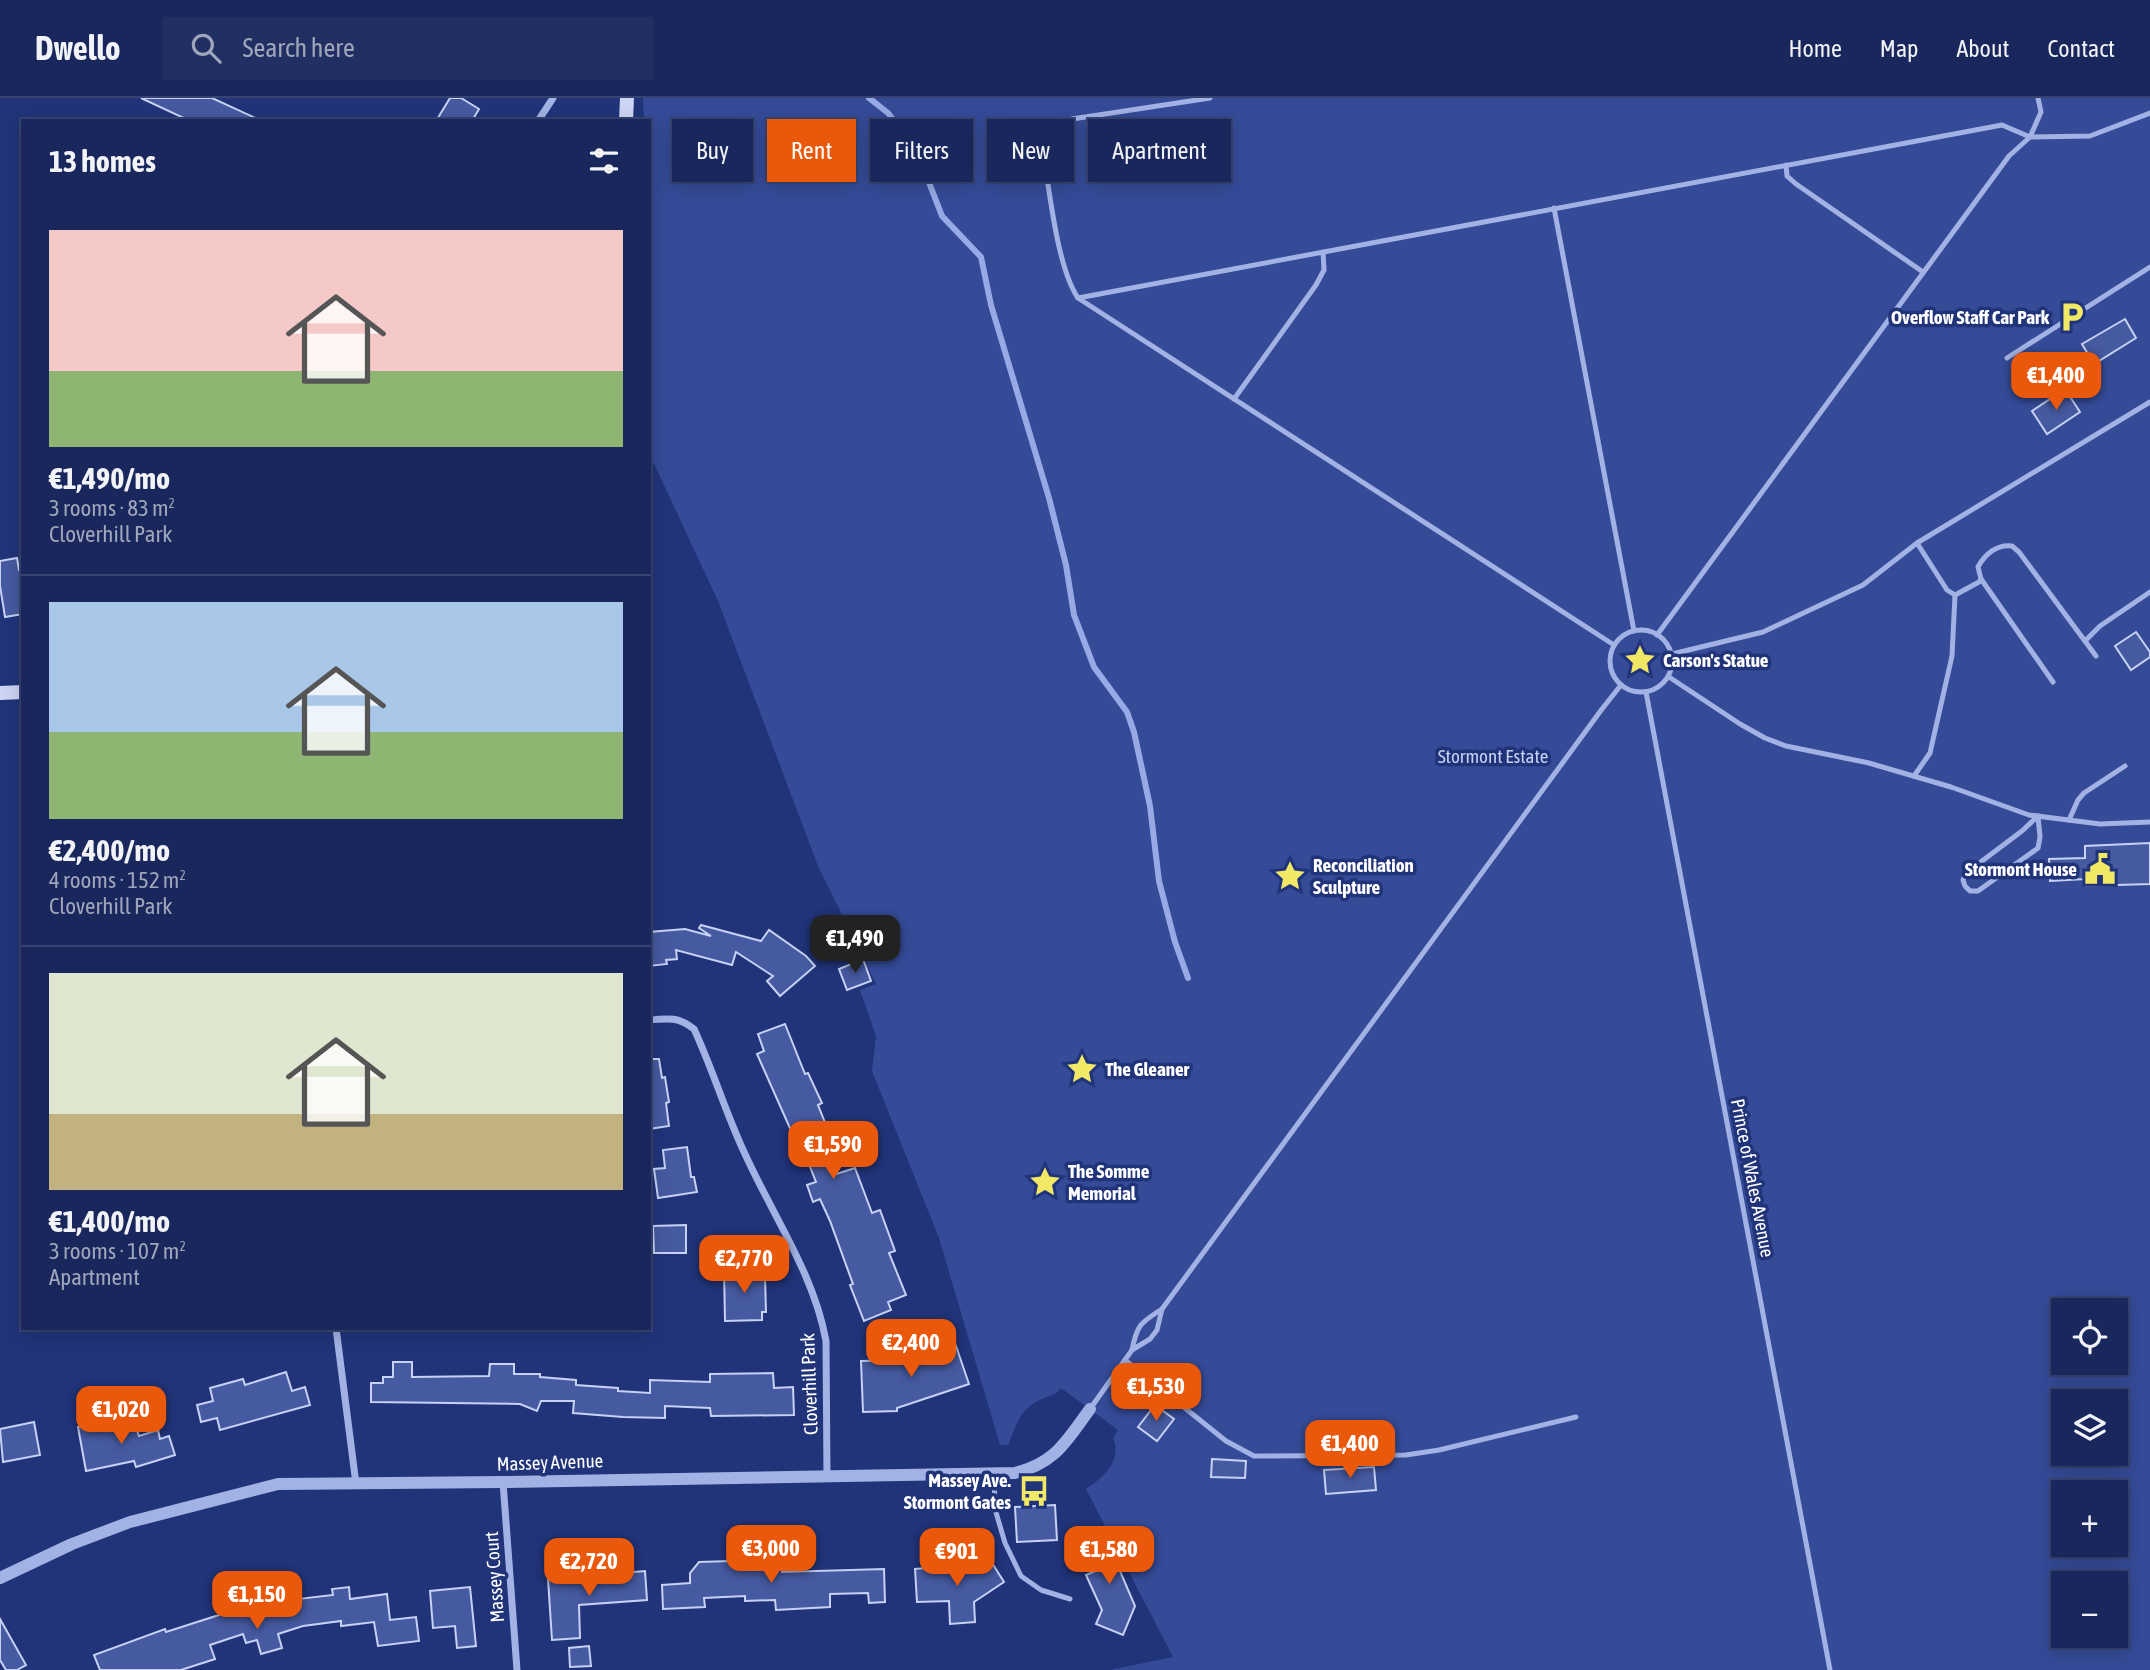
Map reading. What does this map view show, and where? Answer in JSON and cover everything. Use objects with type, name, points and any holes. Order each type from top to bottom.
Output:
[{"type":"main road","points":[[626,119],[627,98]]},
{"type":"main road","points":[[0,693],[21,692]]},
{"type":"street","points":[[539,119],[553,98]]},
{"type":"street","name":"Cloverhill Park","points":[[651,1020],[683,1020],[694,1029],[744,1153],[806,1278],[826,1341],[827,1477]]},
{"type":"street","points":[[336,1330],[356,1484]]},
{"type":"street","name":"Massey Avenue","points":[[0,1578],[72,1544],[130,1522],[278,1484],[1015,1473],[1032,1469],[1050,1459],[1090,1409]]},
{"type":"street","name":"Massey Court","points":[[503,1482],[517,1670]]},
{"type":"lane","points":[[1210,98],[1072,119],[1055,127],[1047,135],[1043,153],[1061,254],[1069,284],[1078,298],[1614,645]]},
{"type":"lane","points":[[1657,635],[2009,156],[2029,137],[2041,113],[2038,98]]},
{"type":"lane","points":[[1078,298],[2002,125],[2029,137],[2090,136],[2150,113]]},
{"type":"lane","points":[[1786,165],[1787,176],[1796,184],[1923,272]]},
{"type":"lane","points":[[1554,208],[1634,631]]},
{"type":"lane","points":[[1234,399],[1315,285],[1324,270],[1323,252]]},
{"type":"lane","points":[[2007,358],[2150,267]]},
{"type":"lane","points":[[1672,654],[1763,632],[1863,585],[1917,543],[2150,402]]},
{"type":"lane","points":[[1917,543],[1947,590],[1955,595],[1981,579]]},
{"type":"lane","points":[[2053,682],[1981,579],[1978,567],[1983,558],[1999,546],[2012,546],[2019,552],[2096,656]]},
{"type":"lane","points":[[2085,641],[2100,626],[2150,593]]},
{"type":"lane","points":[[1914,776],[1930,753],[1952,656],[1955,595]]},
{"type":"lane","points":[[1644,630],[1657,635],[1665,640],[1672,654],[1669,677],[1661,685],[1646,692],[1630,690],[1621,685],[1610,662],[1614,645],[1620,638],[1634,631],[1644,630]]},
{"type":"lane","points":[[1669,677],[1740,724],[1765,738],[1798,750],[1869,763],[1951,787],[2029,815],[2100,824],[2150,822]]},
{"type":"lane","points":[[1132,1350],[1136,1330],[1142,1321],[1161,1309],[1621,685]]},
{"type":"lane","name":"Prince of Wales Avenue","points":[[1646,692],[1830,1670]]},
{"type":"lane","points":[[2069,820],[2084,793],[2125,766]]},
{"type":"lane","points":[[2038,816],[2038,848],[1978,891],[1970,891],[1963,880],[1966,873],[2038,816]]},
{"type":"lane","points":[[1090,1409],[1132,1350],[1150,1339],[1157,1330],[1161,1309]]},
{"type":"lane","points":[[1125,1360],[1226,1441],[1254,1455],[1406,1455],[1439,1450],[1576,1417]]},
{"type":"lane","points":[[994,1474],[995,1509],[1005,1543],[1021,1576],[1041,1590],[1070,1599]]},
{"type":"green space","name":"Stormont Estate","points":[[643,98],[2150,98],[2150,1670],[1110,1670],[1173,1657],[1086,1489],[1110,1468],[1115,1454],[1113,1438],[1118,1430],[1061,1388],[1029,1407],[1020,1418],[1008,1445],[1000,1445],[939,1238],[872,1071],[876,1036],[860,990],[876,984],[818,866],[718,601],[651,457],[651,119],[644,119]]},
{"type":"building","points":[[141,98],[212,98],[258,119],[186,119]]},
{"type":"building","points":[[450,98],[461,98],[479,109],[473,119],[437,119]]},
{"type":"building","points":[[2125,319],[2136,338],[2094,364],[2082,344]]},
{"type":"building","points":[[2065,389],[2080,412],[2047,434],[2032,411]]},
{"type":"building","points":[[17,558],[21,570],[21,614],[5,617],[0,586],[0,561]]},
{"type":"building","points":[[2136,632],[2150,652],[2150,657],[2131,670],[2115,646]]},
{"type":"building","name":"Stormont House","points":[[2150,843],[2150,884],[2086,886],[2086,879],[2050,881],[2049,859],[2085,858],[2085,846]]},
{"type":"building","points":[[701,925],[761,941],[769,930],[806,956],[815,966],[780,996],[767,981],[773,976],[736,952],[732,965],[676,950],[677,959],[666,960],[667,964],[651,966],[651,932],[685,929],[711,936],[699,928]]},
{"type":"building","points":[[863,959],[871,981],[847,990],[839,969]]},
{"type":"building","points":[[785,1024],[805,1074],[808,1073],[822,1103],[818,1105],[832,1140],[821,1145],[833,1175],[855,1168],[872,1213],[880,1210],[895,1251],[889,1253],[906,1295],[888,1302],[891,1310],[864,1321],[830,1221],[820,1199],[813,1202],[807,1185],[816,1182],[804,1152],[801,1153],[757,1054],[764,1051],[758,1034]]},
{"type":"building","points":[[651,1059],[659,1059],[662,1078],[665,1077],[669,1126],[651,1129]]},
{"type":"building","points":[[687,1147],[691,1177],[694,1177],[697,1192],[658,1198],[654,1169],[665,1168],[663,1150]]},
{"type":"building","points":[[686,1225],[686,1253],[654,1253],[653,1226]]},
{"type":"building","points":[[759,1269],[760,1278],[765,1277],[766,1312],[762,1312],[762,1320],[725,1321],[724,1270]]},
{"type":"building","points":[[955,1343],[969,1384],[897,1408],[897,1411],[863,1412],[861,1361],[904,1360]]},
{"type":"building","points":[[393,1362],[412,1362],[412,1377],[489,1376],[490,1364],[514,1364],[514,1374],[540,1374],[540,1377],[576,1380],[576,1385],[650,1393],[650,1380],[710,1382],[710,1374],[773,1373],[774,1388],[793,1387],[794,1415],[711,1416],[710,1408],[665,1406],[665,1418],[623,1417],[573,1413],[574,1401],[541,1401],[537,1411],[520,1404],[371,1402],[371,1383],[383,1383],[383,1377],[393,1377]]},
{"type":"building","points":[[286,1372],[292,1391],[305,1387],[310,1405],[220,1430],[217,1418],[201,1422],[197,1405],[213,1401],[210,1388],[243,1379],[245,1385]]},
{"type":"building","points":[[1155,1405],[1174,1419],[1157,1441],[1138,1427]]},
{"type":"building","points":[[116,1419],[119,1434],[136,1428],[139,1436],[158,1430],[160,1439],[169,1436],[175,1455],[136,1467],[134,1461],[86,1471],[78,1427]]},
{"type":"building","points":[[34,1422],[40,1455],[3,1462],[0,1429]]},
{"type":"building","points":[[1212,1459],[1246,1461],[1245,1478],[1211,1477]]},
{"type":"building","points":[[1374,1467],[1376,1490],[1326,1494],[1324,1470]]},
{"type":"building","points":[[1055,1505],[1057,1540],[1017,1542],[1015,1507]]},
{"type":"building","points":[[1102,1529],[1135,1606],[1123,1635],[1096,1624],[1102,1610],[1086,1575],[1098,1570],[1083,1539]]},
{"type":"building","points":[[766,1560],[767,1567],[782,1567],[782,1572],[884,1569],[885,1602],[869,1603],[868,1593],[830,1594],[830,1607],[776,1610],[775,1600],[745,1601],[745,1596],[704,1598],[705,1607],[663,1609],[662,1585],[690,1583],[690,1573],[699,1562]]},
{"type":"building","points":[[992,1563],[1004,1582],[974,1602],[975,1622],[950,1624],[949,1601],[917,1602],[915,1569]]},
{"type":"building","points":[[645,1571],[647,1600],[579,1605],[580,1638],[552,1640],[548,1579]]},
{"type":"building","points":[[349,1587],[350,1599],[387,1594],[390,1620],[416,1617],[419,1641],[378,1646],[374,1622],[341,1626],[341,1621],[303,1626],[278,1634],[282,1648],[261,1654],[257,1640],[246,1643],[243,1634],[210,1645],[215,1659],[181,1670],[100,1670],[94,1655],[165,1629],[166,1632],[269,1599],[270,1603],[282,1599],[333,1595],[332,1589]]},
{"type":"building","points":[[470,1587],[476,1646],[457,1648],[455,1626],[433,1628],[430,1591]]},
{"type":"building","points":[[0,1619],[26,1665],[17,1670],[6,1670],[0,1660]]},
{"type":"building","points":[[589,1646],[591,1666],[570,1667],[569,1648]]},
{"type":"waterway","points":[[869,98],[888,113],[916,149],[942,216],[981,257],[991,305],[1049,498],[1066,565],[1074,615],[1094,667],[1127,712],[1134,732],[1150,806],[1159,881],[1175,942],[1188,978]]},
{"type":"place","name":"Overflow Staff Car Park","points":[[2072,317]]},
{"type":"place","name":"Carson's Statue","points":[[1640,660]]},
{"type":"place","name":"Stormont House","points":[[2100,869]]},
{"type":"place","name":"Reconciliation Sculpture","points":[[1290,876]]},
{"type":"place","name":"The Gleaner","points":[[1082,1069]]},
{"type":"place","name":"The Somme Memorial","points":[[1045,1182]]},
{"type":"place","name":"Massey Ave. Stormont Gates","points":[[1034,1491]]}]
